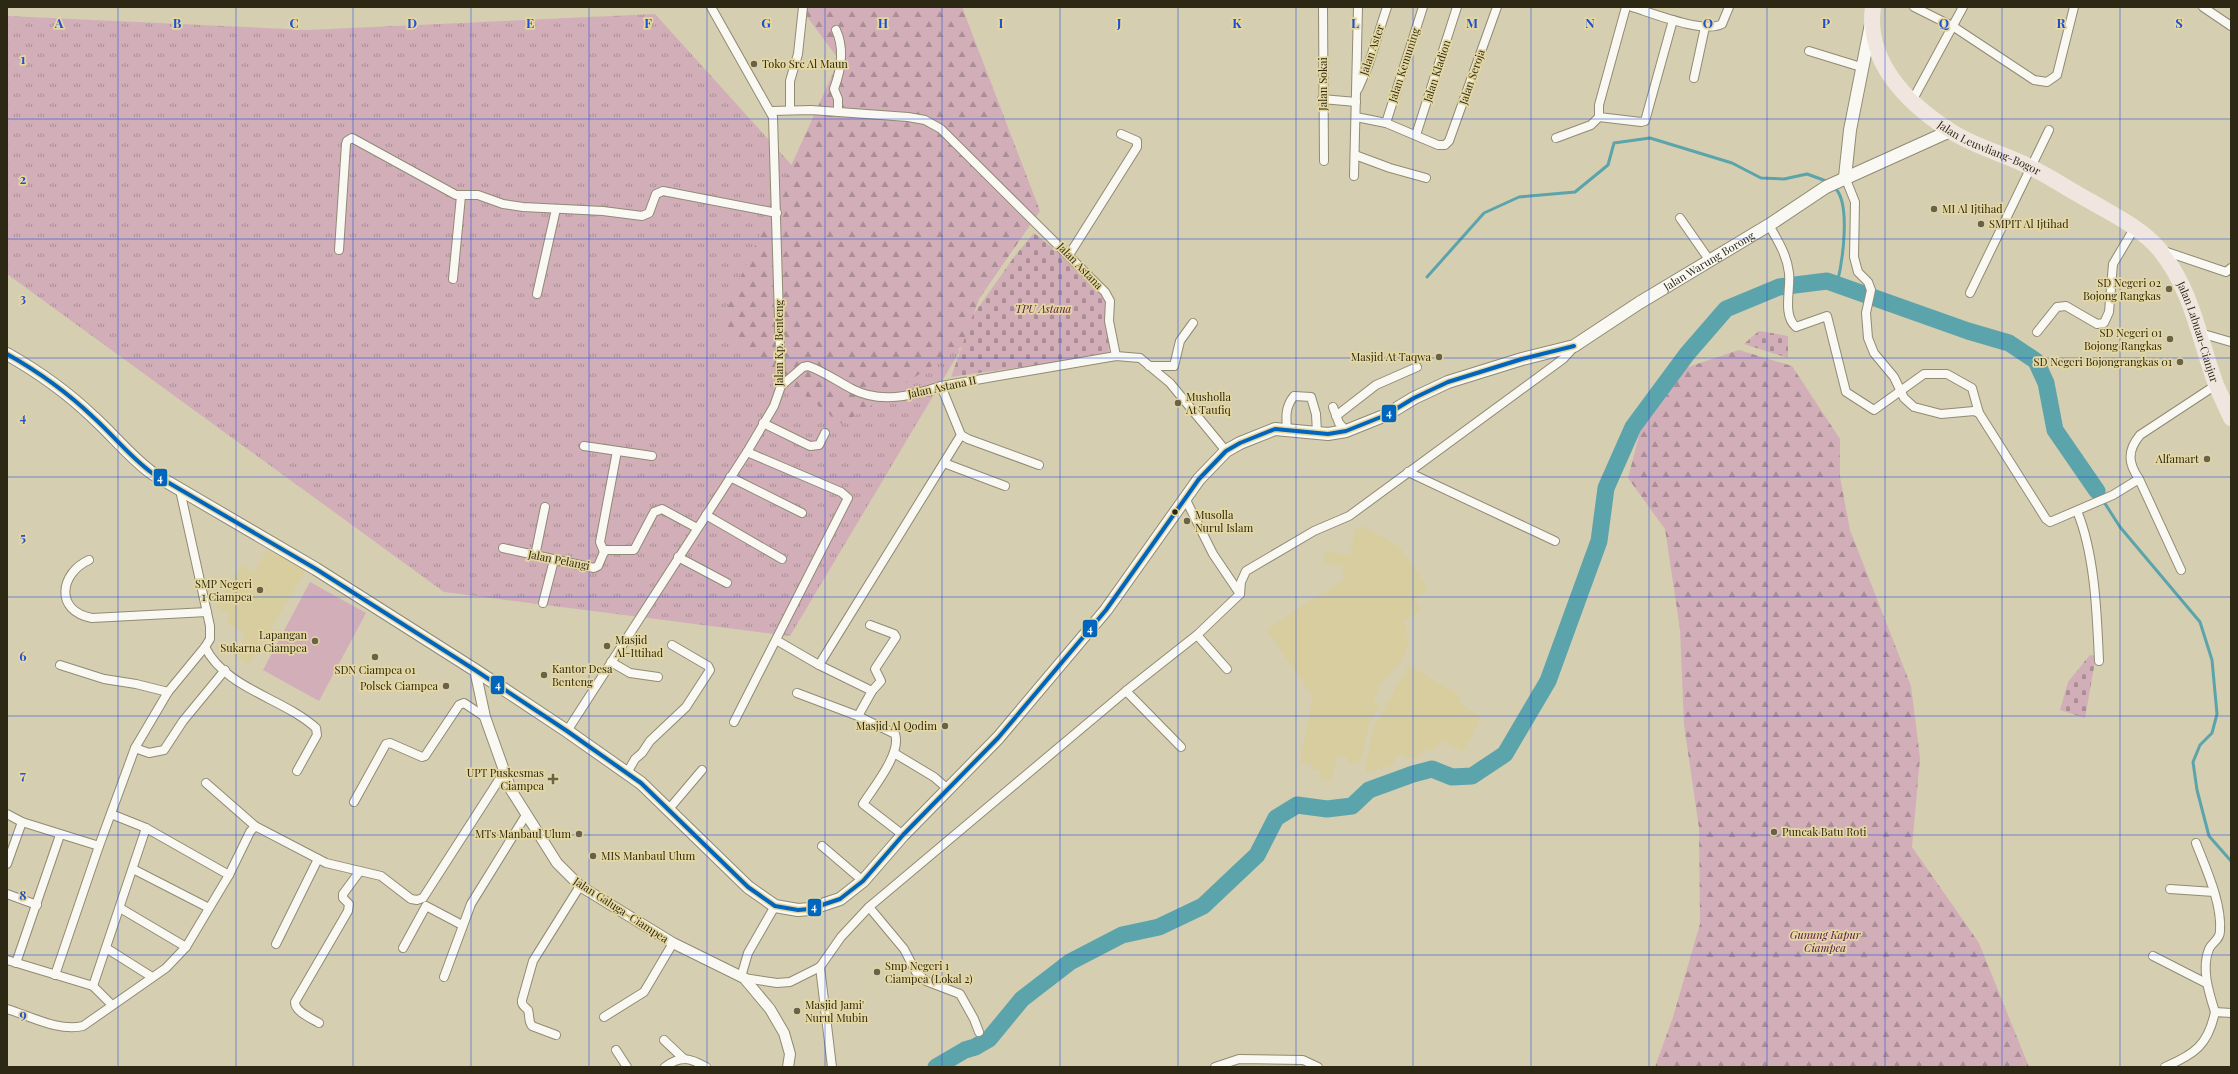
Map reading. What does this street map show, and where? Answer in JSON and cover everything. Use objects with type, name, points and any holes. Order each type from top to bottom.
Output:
[{"type":"highway","name":"Jalan Leuwliang-Bogor","points":[[1874,7],[1871,23],[1874,44],[1881,62],[1894,82],[1912,101],[1950,131],[2031,168],[2135,228],[2159,249]]},
{"type":"highway","name":"Jalan Labuan-Cianjur","points":[[2159,249],[2180,280],[2191,306],[2216,385],[2231,418]]},
{"type":"main road","points":[[1845,177],[1850,130],[1861,67],[1871,23]]},
{"type":"main road","name":"Jalan Warung Borong","points":[[775,906],[798,910],[810,909],[840,899],[862,881],[903,835],[949,790],[998,738],[1106,610],[1185,498],[1207,470],[1226,451],[1261,433],[1275,429],[1328,434],[1346,432],[1386,415],[1414,398],[1448,382],[1522,359],[1574,346],[1639,303],[1769,225],[1826,187],[1845,177],[1950,131]]},
{"type":"main road","points":[[7,354],[25,364],[87,411],[141,465],[180,490],[316,569],[475,670],[567,731],[641,783],[748,887],[775,906]]},
{"type":"street","name":"Jalan Kp. Benteng","points":[[567,731],[747,452],[774,406],[781,386],[777,213],[774,124],[772,111],[711,7]]},
{"type":"street","points":[[790,110],[790,81],[798,54],[803,7]]},
{"type":"street","name":"Jalan Sokai","points":[[1324,7],[1322,99],[1324,161]]},
{"type":"street","points":[[1354,176],[1358,7]]},
{"type":"street","name":"Jalan Aster","points":[[1357,93],[1368,66],[1387,7]]},
{"type":"street","name":"Jalan Kemuning","points":[[1386,124],[1423,7]]},
{"type":"street","name":"Jalan Kladion","points":[[1416,135],[1457,7]]},
{"type":"street","name":"Jalan Seroja","points":[[1416,135],[1438,145],[1444,145],[1450,141],[1497,7]]},
{"type":"street","points":[[1556,138],[1591,125],[1599,117],[1599,105],[1626,7]]},
{"type":"street","points":[[1632,7],[1673,20],[1705,27],[1717,27],[1722,24],[1729,7]]},
{"type":"street","points":[[1914,7],[1954,27],[2034,80],[2047,82],[2057,75],[2074,7]]},
{"type":"street","points":[[1912,101],[1954,27],[1963,7]]},
{"type":"street","points":[[2203,7],[2231,26]]},
{"type":"street","points":[[1599,117],[1641,122],[1645,121],[1673,20]]},
{"type":"street","points":[[1694,78],[1705,27]]},
{"type":"street","points":[[836,30],[840,38],[841,56],[838,79],[834,89],[838,99],[838,112]]},
{"type":"street","points":[[1809,51],[1861,67]]},
{"type":"street","points":[[1322,99],[1356,102]]},
{"type":"street","name":"Jalan Astana","points":[[772,111],[790,110],[838,112],[908,117],[926,120],[941,129],[1105,292],[1110,301],[1109,321],[1116,356]]},
{"type":"street","points":[[1356,117],[1386,124],[1416,135]]},
{"type":"street","points":[[1970,293],[2049,130]]},
{"type":"street","points":[[1069,255],[1137,147],[1138,141],[1121,134]]},
{"type":"street","points":[[340,250],[346,144],[352,138],[451,194],[461,196],[478,195],[512,206],[646,216],[656,194],[663,191],[777,213]]},
{"type":"street","points":[[1355,155],[1390,168],[1426,178]]},
{"type":"street","points":[[1845,177],[1855,202],[1854,257],[1858,272],[1868,282],[1871,290],[1866,313],[1870,347],[1877,359],[1894,377],[1908,403],[1921,410],[1941,414],[1974,411],[1979,413]]},
{"type":"street","points":[[453,279],[461,196]]},
{"type":"street","points":[[537,294],[556,209]]},
{"type":"street","points":[[1680,218],[1710,261]]},
{"type":"street","points":[[1769,225],[1786,256],[1790,274],[1790,319],[1796,327],[1827,316],[1846,392],[1874,410],[1924,374],[1947,374],[1972,388],[1979,413],[2046,519],[2050,522],[2108,497],[2139,479]]},
{"type":"street","points":[[2037,332],[2057,307],[2061,305],[2066,306],[2096,324],[2104,322],[2109,312],[2114,264],[2135,228]]},
{"type":"street","points":[[2159,249],[2226,272],[2231,270]]},
{"type":"street","points":[[1149,366],[1174,366],[1180,341],[1193,323]]},
{"type":"street","points":[[2200,333],[2231,342]]},
{"type":"street","points":[[775,906],[748,954],[743,978],[778,983],[790,982],[820,967],[841,936],[869,907],[1126,691],[1197,635],[1240,594],[1241,582],[1246,571],[1314,531],[1349,516],[1563,359],[1574,346]]},
{"type":"street","points":[[1116,356],[1140,358],[1170,383],[1209,433],[1226,451]]},
{"type":"street","name":"Jalan Astana II","points":[[781,386],[803,367],[808,366],[870,397],[882,398],[917,394],[941,386],[1116,356]]},
{"type":"street","points":[[1336,416],[1376,385],[1417,367]]},
{"type":"street","points":[[2182,570],[2139,479],[2131,467],[2130,458],[2135,441],[2140,435],[2216,385]]},
{"type":"street","points":[[941,386],[961,435],[1040,465]]},
{"type":"street","points":[[1287,430],[1286,413],[1292,398],[1294,396],[1311,397],[1316,414],[1317,433]]},
{"type":"street","points":[[1333,407],[1336,416],[1346,432]]},
{"type":"street","points":[[764,423],[810,446],[819,445],[825,433]]},
{"type":"street","points":[[819,665],[961,435]]},
{"type":"street","points":[[584,446],[652,456]]},
{"type":"street","points":[[604,552],[600,542],[617,450]]},
{"type":"street","points":[[734,722],[848,498],[841,492],[747,452]]},
{"type":"street","points":[[944,463],[1005,486]]},
{"type":"street","points":[[1408,472],[1555,542]]},
{"type":"street","points":[[730,477],[802,513]]},
{"type":"street","points":[[55,975],[99,846],[135,748],[168,692],[205,647],[211,632],[180,490]]},
{"type":"street","points":[[1185,498],[1209,547],[1240,594]]},
{"type":"street","points":[[535,556],[545,507]]},
{"type":"street","name":"Jalan Pelangi","points":[[503,548],[594,568],[599,563],[604,552],[610,549],[634,550],[654,512],[658,510],[662,509],[697,528]]},
{"type":"street","points":[[2077,511],[2083,526],[2093,583],[2099,661]]},
{"type":"street","points":[[706,515],[782,559]]},
{"type":"street","points":[[678,557],[727,583]]},
{"type":"street","points":[[89,560],[74,570],[68,582],[67,602],[69,608],[75,613],[92,618],[207,612]]},
{"type":"street","points":[[543,603],[554,560]]},
{"type":"street","points":[[858,716],[872,691],[881,681],[875,669],[896,637],[894,634],[870,625]]},
{"type":"street","points":[[1197,635],[1227,669]]},
{"type":"street","points":[[776,640],[819,665],[872,691]]},
{"type":"street","points":[[627,773],[635,759],[642,753],[650,741],[686,707],[710,670],[708,666],[672,645]]},
{"type":"street","points":[[205,647],[213,661],[246,686],[316,728],[317,735],[297,771]]},
{"type":"street","points":[[611,662],[630,673],[658,677]]},
{"type":"street","points":[[60,665],[104,679],[136,684],[168,692]]},
{"type":"street","points":[[135,748],[150,753],[164,750],[183,720],[225,670]]},
{"type":"street","name":"Jalan Galuga–Ciampea","points":[[475,670],[485,717],[504,772],[526,815],[557,863],[580,886],[673,943],[743,978],[770,1009],[784,1033],[790,1054],[788,1067]]},
{"type":"street","points":[[1126,691],[1181,747]]},
{"type":"street","points":[[797,693],[858,716],[895,734],[897,740],[894,753],[858,811]]},
{"type":"street","points":[[354,802],[386,744],[390,743],[422,757],[425,756],[460,705],[464,704],[485,717]]},
{"type":"street","points":[[894,753],[934,777],[949,790]]},
{"type":"street","points":[[669,809],[702,770]]},
{"type":"street","points":[[206,783],[255,826],[318,859],[340,868],[381,876],[411,899],[417,900],[422,898],[504,772]]},
{"type":"street","points":[[863,804],[903,835]]},
{"type":"street","points":[[7,814],[22,822],[99,846]]},
{"type":"street","points":[[111,814],[146,828],[228,875]]},
{"type":"street","points":[[444,977],[462,925],[472,904],[526,815]]},
{"type":"street","points":[[7,864],[22,822]]},
{"type":"street","points":[[7,1009],[73,1029],[83,1026],[166,968],[186,946],[228,875],[250,832],[255,826]]},
{"type":"street","points":[[93,986],[146,828]]},
{"type":"street","points":[[16,963],[60,835]]},
{"type":"street","points":[[2165,1067],[2192,1053],[2202,1045],[2209,1034],[2215,1012],[2206,982],[2208,950],[2220,934],[2214,892],[2196,843]]},
{"type":"street","points":[[822,846],[862,881]]},
{"type":"street","points":[[276,944],[318,859]]},
{"type":"street","points":[[133,869],[209,908]]},
{"type":"street","points":[[319,1023],[295,1007],[295,1002],[348,910],[349,904],[343,898],[343,894],[360,871]]},
{"type":"street","points":[[556,1035],[532,1026],[529,1013],[521,1002],[533,961],[580,886]]},
{"type":"street","points":[[2170,889],[2214,892]]},
{"type":"street","points":[[7,894],[37,904]]},
{"type":"street","points":[[403,948],[427,906],[462,925]]},
{"type":"street","points":[[869,907],[904,949],[916,972],[931,984],[960,994],[974,1018],[979,1032]]},
{"type":"street","points":[[120,908],[186,946]]},
{"type":"street","points":[[604,1017],[644,992],[673,943]]},
{"type":"street","points":[[106,948],[152,978]]},
{"type":"street","points":[[2153,956],[2206,982]]},
{"type":"street","points":[[7,960],[93,986],[112,1005]]},
{"type":"street","points":[[820,967],[832,1067]]},
{"type":"street","points":[[2215,1012],[2231,1013]]},
{"type":"street","points":[[664,1040],[684,1060]]},
{"type":"street","points":[[616,1050],[627,1067]]},
{"type":"street","points":[[665,1067],[675,1060],[692,1059],[706,1067]]},
{"type":"street","points":[[1215,1067],[1239,1059],[1303,1060],[1318,1067]]},
{"type":"shaded area","points":[[1362,526],[1400,547],[1428,588],[1415,599],[1421,610],[1403,621],[1408,632],[1403,636],[1410,639],[1401,662],[1382,682],[1373,701],[1379,706],[1369,724],[1360,764],[1347,762],[1348,757],[1337,756],[1331,781],[1319,779],[1320,770],[1311,768],[1311,764],[1300,762],[1313,697],[1266,629],[1345,579],[1342,573],[1347,568],[1323,562],[1325,551],[1350,555],[1355,530]]},
{"type":"shaded area","name":"SMP Negeri 1 Ciampea","points":[[269,547],[306,570],[249,665],[234,655],[246,635],[226,622],[230,615],[216,607],[242,564],[254,572]]},
{"type":"shaded area","points":[[1409,665],[1462,697],[1459,703],[1481,717],[1463,752],[1441,740],[1433,751],[1425,748],[1420,756],[1409,759],[1400,754],[1391,766],[1367,773],[1365,766],[1374,727]]},
{"type":"green space","points":[[800,7],[962,7],[1040,211],[979,299],[963,346],[842,424],[718,327],[839,60]]},
{"type":"green space","points":[[655,14],[960,351],[790,636],[444,592],[7,274],[7,16],[307,30]]},
{"type":"green space","name":"TPU Astana","points":[[1034,233],[1081,270],[1103,295],[1106,301],[1108,315],[1109,353],[951,377],[973,315],[1014,257]]},
{"type":"green space","points":[[1759,331],[1788,336],[1788,358],[1744,344]]},
{"type":"green space","name":"Gunung Kapur Ciampea","points":[[1739,350],[1792,366],[1840,439],[1840,477],[1850,530],[1911,686],[1920,758],[1912,847],[1979,943],[2029,1067],[1655,1067],[1673,1017],[1700,924],[1699,828],[1684,725],[1680,629],[1665,529],[1628,478],[1646,409],[1685,368]]},
{"type":"green space","name":"Lapangan Sukarna Ciampea","points":[[310,582],[366,613],[319,701],[263,670]]},
{"type":"green space","points":[[2090,655],[2096,656],[2085,718],[2060,710],[2068,682]]},
{"type":"waterway","points":[[1427,277],[1484,213],[1519,197],[1575,192],[1608,165],[1614,143],[1650,138],[1732,163],[1761,178],[1784,179],[1807,174],[1829,182]]},
{"type":"waterway","points":[[1834,187],[1840,195],[1844,219],[1843,248],[1837,284]]},
{"type":"waterway","points":[[936,1067],[965,1050],[975,1047],[989,1039],[1022,999],[1070,962],[1122,935],[1159,927],[1203,906],[1257,855],[1276,818],[1297,805],[1327,809],[1352,806],[1369,790],[1413,774],[1432,769],[1452,777],[1472,776],[1505,754],[1548,681],[1599,541],[1606,488],[1633,427],[1687,354],[1726,309],[1779,287],[1827,281],[1968,331],[2009,343],[2036,361],[2046,383],[2055,430],[2097,491]]},
{"type":"waterway","points":[[2097,491],[2120,527],[2200,622],[2212,660],[2217,714],[2212,733],[2200,745],[2193,762],[2197,790],[2209,836],[2231,861]]},
{"type":"transit line","name":"4","points":[[7,354],[41,375],[73,399],[136,460],[152,473],[316,569],[475,670],[567,731],[641,783],[748,887],[775,906],[798,910],[810,909],[840,899],[863,881],[903,835],[998,738],[1106,610],[1199,479],[1226,451],[1240,443],[1275,429],[1328,434],[1346,431],[1386,415],[1414,398],[1448,382],[1522,359],[1574,346]]},
{"type":"place","name":"Toko Src Al Maun","points":[[754,64]]},
{"type":"place","name":"MI Al Ijtihad","points":[[1934,209]]},
{"type":"place","name":"SMPIT Al Ijtihad","points":[[1981,224]]},
{"type":"place","name":"SD Negeri 02 Bojong Rangkas","points":[[2169,289]]},
{"type":"place","name":"SD Negeri 01 Bojong Rangkas","points":[[2170,339]]},
{"type":"place","name":"Masjid At Taqwa","points":[[1439,357]]},
{"type":"place","name":"SD Negeri Bojongrangkas 01","points":[[2180,362]]},
{"type":"place","name":"Musholla At Taufiq","points":[[1178,403]]},
{"type":"place","name":"Alfamart","points":[[2207,459]]},
{"type":"place","name":"Musolla Nurul Islam","points":[[1187,521]]},
{"type":"place","name":"SMP Negeri 1 Ciampea","points":[[260,590]]},
{"type":"place","name":"Lapangan Sukarna Ciampea","points":[[315,641]]},
{"type":"place","name":"Masjid Al-Ittihad","points":[[607,646]]},
{"type":"place","name":"SDN Ciampea 01","points":[[375,657]]},
{"type":"place","name":"Kantor Desa Benteng","points":[[544,675]]},
{"type":"place","name":"Polsek Ciampea","points":[[446,686]]},
{"type":"place","name":"Masjid Al Qodim","points":[[945,726]]},
{"type":"place","name":"UPT Puskesmas Ciampea","points":[[553,779]]},
{"type":"place","name":"Puncak Batu Roti","points":[[1774,832]]},
{"type":"place","name":"MTs Manbaul Ulum","points":[[579,834]]},
{"type":"place","name":"MIS Manbaul Ulum","points":[[593,856]]},
{"type":"place","name":"Smp Negeri 1 Ciampea (Lokal 2)","points":[[877,972]]},
{"type":"place","name":"Masjid Jami' Nurul Mubin","points":[[797,1011]]}]
